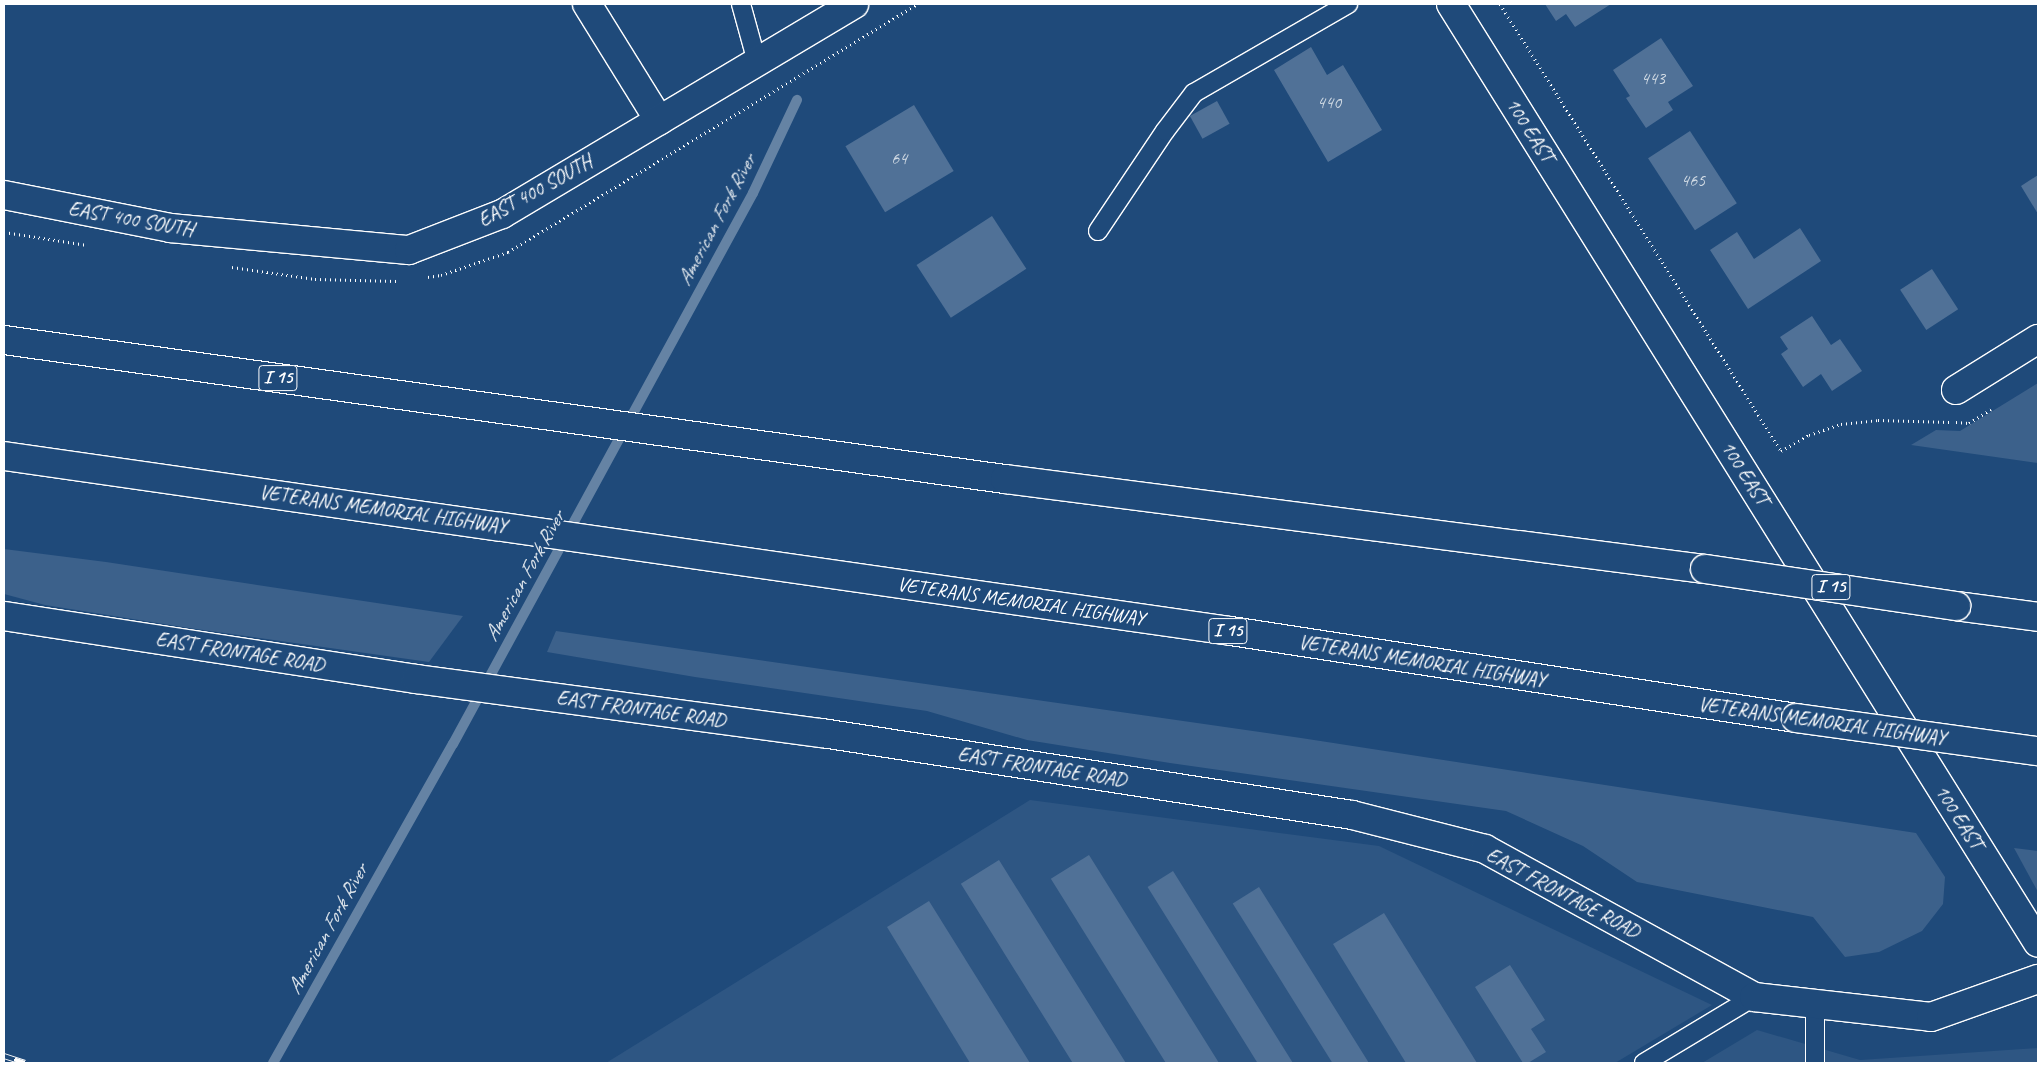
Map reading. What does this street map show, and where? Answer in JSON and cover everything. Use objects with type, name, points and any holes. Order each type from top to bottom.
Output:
[{"type":"main road","points":[[587,4],[659,120]]},
{"type":"main road","name":"EAST 400 SOUTH","points":[[4,195],[170,228],[409,250],[502,214],[854,4]]},
{"type":"main road","name":"100 EAST","points":[[1452,4],[2038,943]]},
{"type":"main road","points":[[1956,390],[2038,339]]},
{"type":"main road","name":"I 15","points":[[4,340],[1338,524],[1705,569],[2038,617]]},
{"type":"main road","name":"VETERANS MEMORIAL HIGHWAY","points":[[4,456],[660,548],[1231,631],[1796,718],[2038,751]]},
{"type":"main road","name":"EAST FRONTAGE ROAD","points":[[4,616],[416,679],[822,733],[1352,815],[1485,849],[1754,997],[1930,1017],[2038,979]]},
{"type":"lane","points":[[741,4],[757,62]]},
{"type":"lane","points":[[1098,231],[1165,131],[1194,93],[1348,4]]},
{"type":"lane","points":[[1644,1063],[1754,997]]},
{"type":"lane","points":[[1815,1003],[1815,1063]]},
{"type":"path","points":[[762,98],[918,4]]},
{"type":"path","points":[[1500,4],[1781,452],[1808,435],[1841,424],[1878,420],[1969,423],[1991,409]]},
{"type":"shaded area","points":[[2038,383],[2038,463],[1911,445],[1936,430],[1960,431]]},
{"type":"shaded area","points":[[4,549],[106,562],[463,616],[429,662],[189,628],[45,605],[4,594]]},
{"type":"shaded area","points":[[556,631],[1301,738],[1916,833],[1945,877],[1943,904],[1922,931],[1879,952],[1845,957],[1813,917],[1637,882],[1583,846],[1506,811],[1170,763],[1027,740],[927,711],[695,677],[547,652]]},
{"type":"shaded area","points":[[1030,800],[1379,846],[1712,1005],[1615,1063],[606,1063]]},
{"type":"shaded area","points":[[2014,848],[2038,851],[2038,892]]},
{"type":"shaded area","points":[[1757,1030],[1860,1060],[2038,1048],[2038,1063],[1702,1063]]},
{"type":"building","points":[[1545,4],[1611,4],[1575,27],[1566,14],[1556,21]]},
{"type":"building","points":[[1661,38],[1693,86],[1668,102],[1673,110],[1646,128],[1626,98],[1630,96],[1613,70]]},
{"type":"building","points":[[1311,47],[1327,75],[1343,65],[1382,130],[1328,162],[1274,70]]},
{"type":"building","points":[[1217,101],[1230,124],[1202,139],[1190,116]]},
{"type":"building","points":[[914,105],[954,171],[885,212],[845,146]]},
{"type":"building","points":[[1690,131],[1737,203],[1695,230],[1648,158]]},
{"type":"building","points":[[2038,175],[2038,214],[2021,186]]},
{"type":"building","points":[[992,216],[1026,269],[951,318],[917,265]]},
{"type":"building","points":[[1800,228],[1821,261],[1748,309],[1710,250],[1737,232],[1754,259]]},
{"type":"building","points":[[1932,269],[1958,309],[1926,330],[1900,290]]},
{"type":"building","points":[[1812,316],[1831,345],[1840,339],[1862,371],[1832,391],[1821,374],[1803,387],[1781,354],[1788,349],[1780,337]]},
{"type":"building","points":[[1089,855],[1219,1063],[1166,1063],[1051,879]]},
{"type":"building","points":[[999,860],[1125,1062],[1073,1063],[961,884]]},
{"type":"building","points":[[1173,871],[1293,1063],[1258,1063],[1148,887]]},
{"type":"building","points":[[1259,887],[1368,1062],[1332,1063],[1233,903]]},
{"type":"building","points":[[929,901],[1030,1063],[970,1063],[887,927]]},
{"type":"building","points":[[1384,913],[1477,1063],[1406,1063],[1333,944]]},
{"type":"building","points":[[1510,965],[1545,1020],[1531,1029],[1546,1052],[1528,1063],[1523,1063],[1475,987]]},
{"type":"waterway","name":"American Fork River","points":[[273,1063],[453,744],[753,193],[797,100]]},
{"type":"railway","points":[[4,1056],[25,1063]]}]
